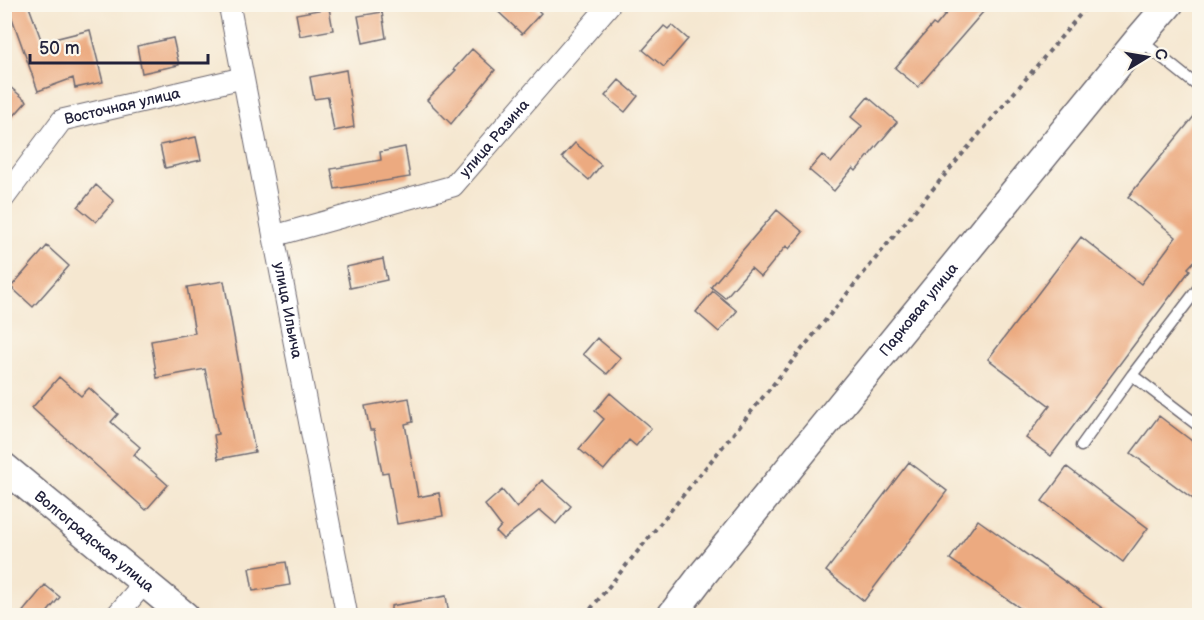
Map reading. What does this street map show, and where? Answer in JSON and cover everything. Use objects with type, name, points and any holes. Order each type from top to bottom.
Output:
[{"type":"main road","name":"Парковая улица","points":[[671,615],[1169,4]]},
{"type":"main road","name":"Волгоградская улица","points":[[4,467],[185,615]]},
{"type":"street","name":"улица Ильича","points":[[230,4],[242,78],[347,615]]},
{"type":"street","name":"улица Разина","points":[[274,236],[453,186],[610,4]]},
{"type":"street","name":"Восточная улица","points":[[4,198],[62,120],[242,78]]},
{"type":"street","points":[[116,615],[145,582]]},
{"type":"lane","points":[[1139,39],[1200,88]]},
{"type":"lane","points":[[1081,446],[1200,286]]},
{"type":"lane","points":[[1132,375],[1200,427]]},
{"type":"path","points":[[585,615],[911,215],[1089,4]]},
{"type":"building","points":[[7,4],[28,4],[42,42],[90,30],[103,82],[75,88],[73,78],[38,91]]},
{"type":"building","points":[[490,4],[531,4],[541,13],[522,34]]},
{"type":"building","points":[[954,4],[974,4],[983,12],[918,87],[895,68],[933,24],[936,26]]},
{"type":"building","points":[[329,8],[333,30],[300,36],[296,14]]},
{"type":"building","points":[[382,12],[386,38],[363,43],[358,16]]},
{"type":"building","points":[[672,25],[688,39],[664,67],[643,50],[664,26],[668,29]]},
{"type":"building","points":[[173,38],[179,65],[142,73],[137,46]]},
{"type":"building","points":[[472,49],[495,70],[451,124],[427,100],[456,70],[454,69]]},
{"type":"building","points":[[346,70],[354,127],[334,131],[328,97],[314,99],[310,77]]},
{"type":"building","points":[[619,80],[638,96],[625,112],[605,96]]},
{"type":"building","points":[[4,82],[27,101],[4,127]]},
{"type":"building","points":[[868,97],[897,122],[856,171],[853,168],[834,191],[809,170],[822,155],[831,163],[862,126],[851,117]]},
{"type":"building","points":[[1200,109],[1200,255],[1188,268],[1190,270],[1051,456],[1026,438],[1050,406],[988,359],[1081,237],[1141,284],[1176,237],[1128,197]]},
{"type":"building","points":[[196,137],[201,160],[165,168],[160,145]]},
{"type":"building","points":[[575,143],[601,165],[589,180],[562,157]]},
{"type":"building","points":[[405,147],[410,177],[335,189],[331,169],[381,160],[380,152]]},
{"type":"building","points":[[96,185],[114,201],[96,222],[78,207]]},
{"type":"building","points":[[777,210],[803,232],[789,249],[786,246],[761,277],[751,268],[725,298],[711,287]]},
{"type":"building","points":[[47,246],[69,266],[33,307],[11,287]]},
{"type":"building","points":[[383,259],[387,280],[350,288],[346,267]]},
{"type":"building","points":[[224,281],[255,452],[218,459],[214,435],[218,434],[205,369],[157,378],[151,341],[195,333],[187,287]]},
{"type":"building","points":[[713,291],[737,311],[719,332],[696,312]]},
{"type":"building","points":[[597,338],[621,358],[607,374],[583,354]]},
{"type":"building","points":[[59,377],[81,396],[89,388],[118,414],[111,422],[140,447],[134,455],[168,485],[146,510],[32,408]]},
{"type":"building","points":[[610,393],[651,428],[636,446],[629,440],[604,470],[579,449],[604,419],[595,411]]},
{"type":"building","points":[[409,398],[413,422],[405,424],[418,497],[439,493],[443,516],[397,524],[388,472],[382,473],[374,430],[370,430],[365,406]]},
{"type":"building","points":[[1159,416],[1200,447],[1200,504],[1131,453]]},
{"type":"building","points":[[909,462],[947,491],[864,601],[826,571]]},
{"type":"building","points":[[1067,467],[1148,528],[1123,562],[1042,501]]},
{"type":"building","points":[[542,480],[571,506],[556,524],[540,510],[503,539],[496,532],[501,526],[485,505],[502,490],[517,508]]},
{"type":"building","points":[[978,520],[1112,615],[1030,615],[950,559]]},
{"type":"building","points":[[286,562],[290,585],[253,591],[249,568]]},
{"type":"building","points":[[45,585],[60,597],[45,615],[20,615]]},
{"type":"building","points":[[446,596],[449,615],[391,615],[391,606]]}]
